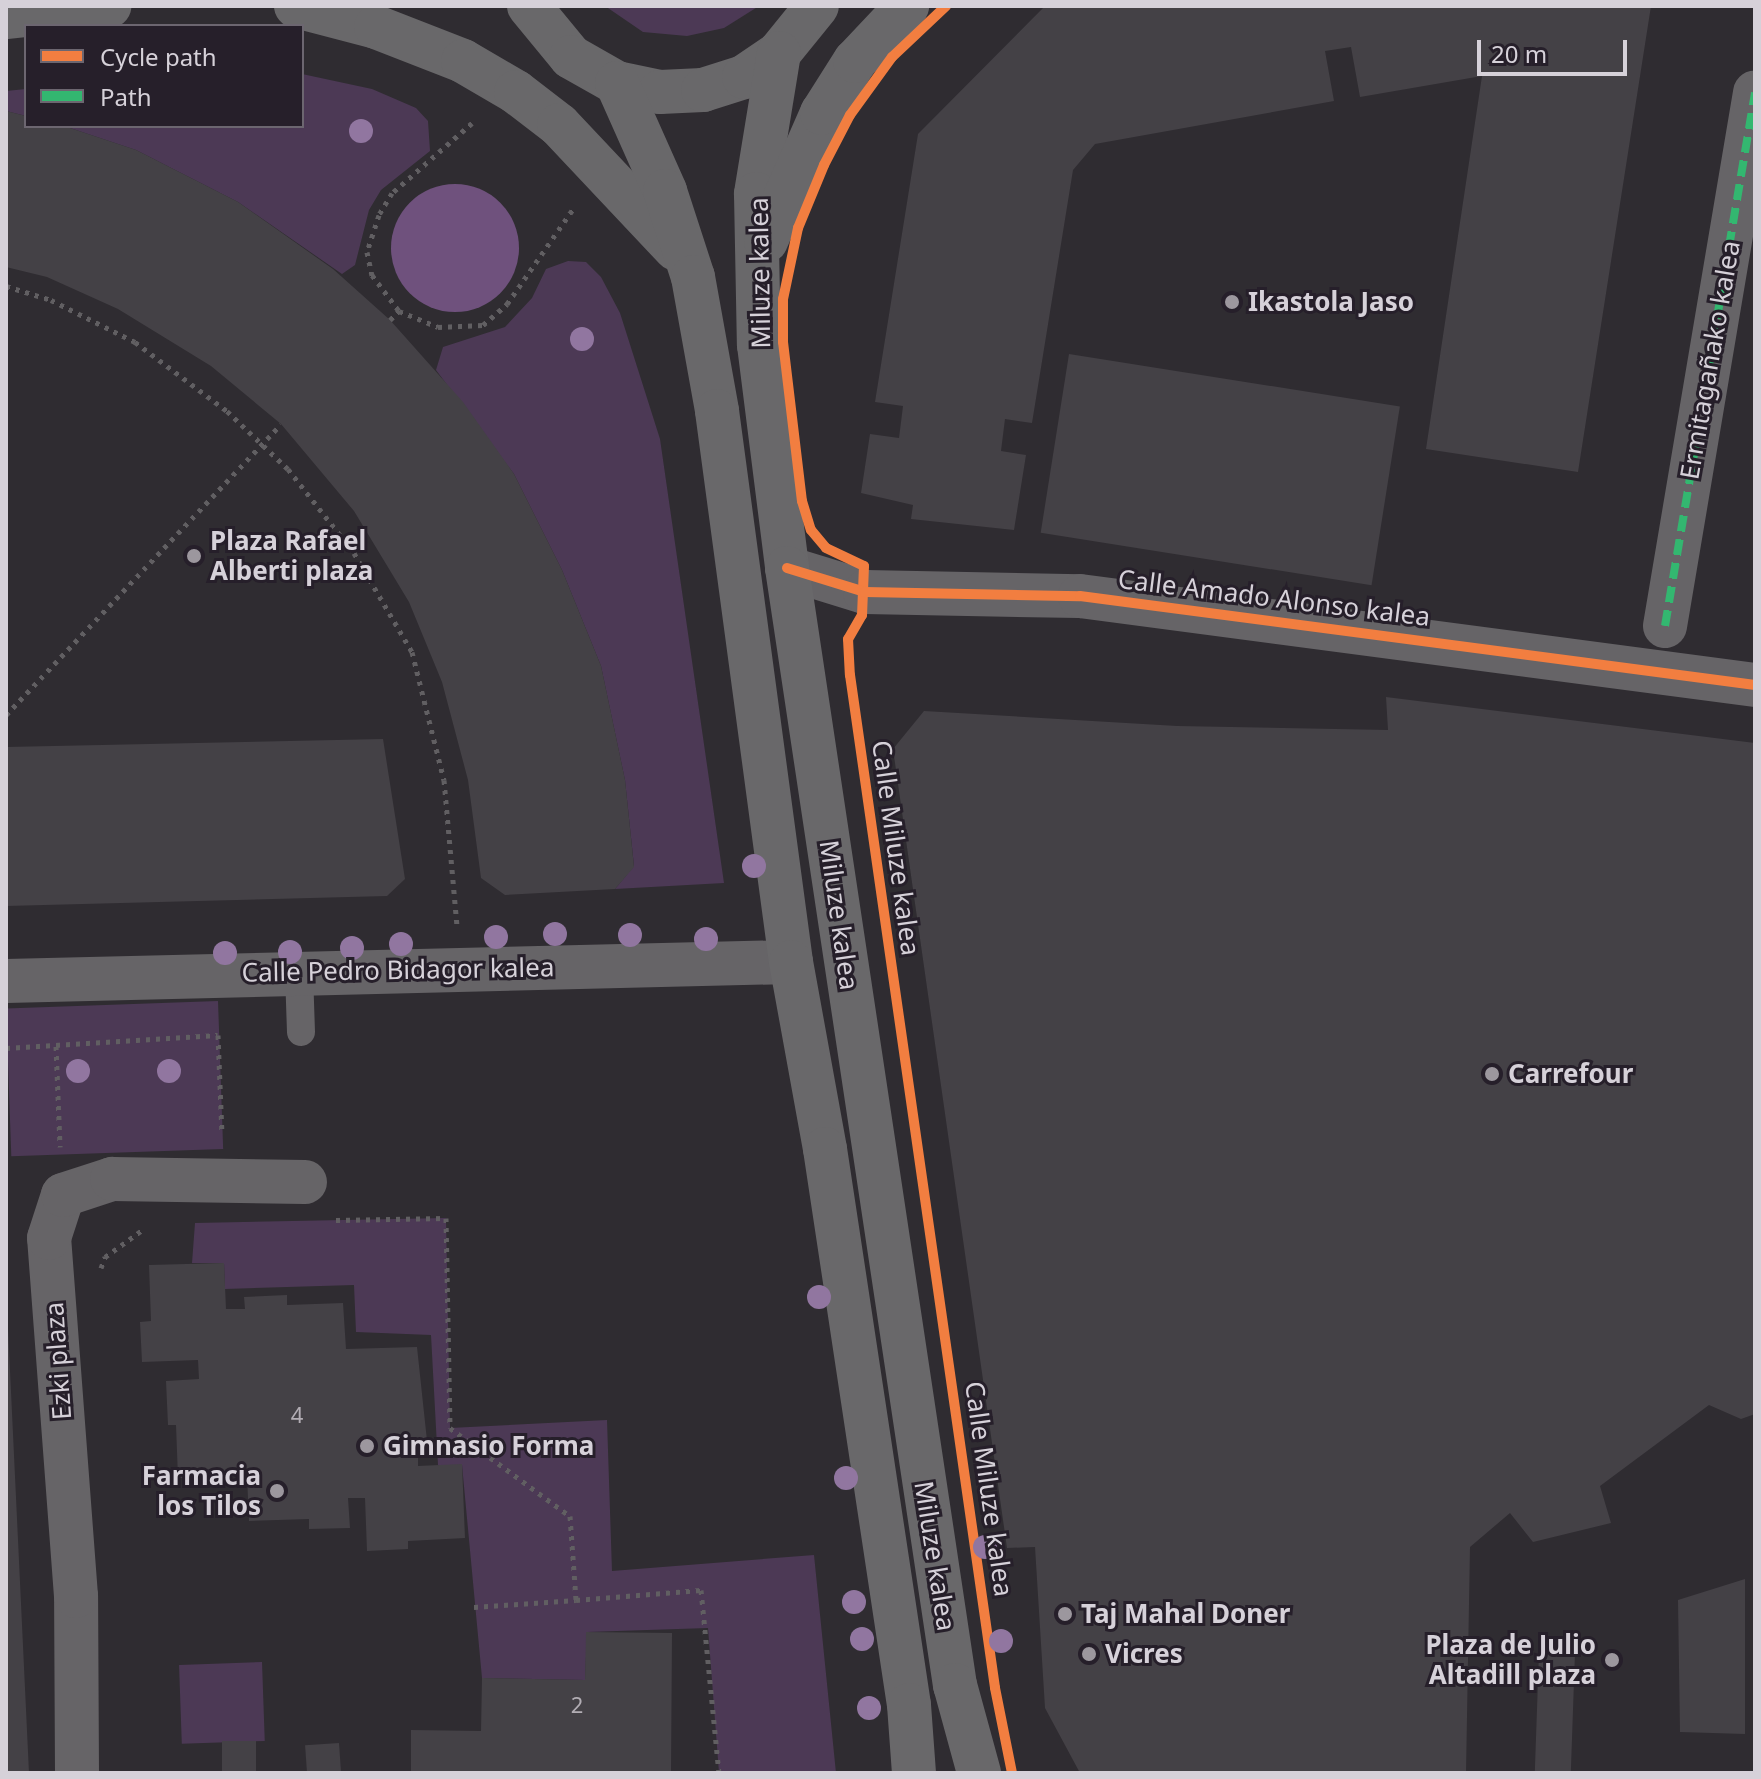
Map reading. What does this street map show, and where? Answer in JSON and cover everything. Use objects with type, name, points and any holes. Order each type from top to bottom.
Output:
[{"type":"main road","points":[[6,17],[109,6]]},
{"type":"main road","points":[[296,6],[376,27],[463,61],[516,92],[559,125],[687,262]]},
{"type":"main road","points":[[522,10],[571,57],[617,83],[660,92],[703,90],[744,77],[779,53],[817,6]]},
{"type":"main road","points":[[759,258],[822,113],[855,61],[907,6]]},
{"type":"main road","name":"Miluze kalea","points":[[779,53],[756,194],[759,345],[787,568],[955,1685],[979,1773]]},
{"type":"main road","name":"Miluze kalea","points":[[617,83],[665,191],[687,262],[717,411],[791,962],[828,1164],[909,1705],[914,1773]]},
{"type":"street","name":"Ermitagañako kalea","points":[[1665,626],[1755,93]]},
{"type":"street","name":"Calle Amado Alonso kalea","points":[[787,568],[865,592],[1080,596],[1755,685]]},
{"type":"street","name":"Calle Pedro Bidagor kalea","points":[[6,981],[791,962]]},
{"type":"street","name":"Ezki plaza","points":[[77,1773],[76,1596],[49,1238],[63,1195],[112,1179],[313,1201]]},
{"type":"lane","points":[[299,972],[301,1032]]},
{"type":"path","points":[[473,122],[392,193],[379,215],[367,252],[372,275],[399,311],[438,327],[483,325],[507,304],[573,208]]},
{"type":"path","points":[[6,286],[51,300],[135,342],[262,443],[354,553],[412,652],[444,780],[457,925]]},
{"type":"path","points":[[390,320],[399,311]]},
{"type":"path","points":[[6,715],[281,424]]},
{"type":"path","points":[[6,1048],[218,1035],[223,1149]]},
{"type":"path","points":[[56,1046],[61,1160]]},
{"type":"path","points":[[313,1201],[446,1218],[450,1428],[570,1516],[576,1600]]},
{"type":"path","points":[[95,1282],[105,1257],[139,1231],[153,1229]]},
{"type":"path","points":[[474,1607],[701,1590],[719,1773]]},
{"type":"shaded area","points":[[605,6],[759,6],[724,28],[687,36],[643,32]]},
{"type":"shaded area","points":[[304,74],[372,89],[416,108],[428,121],[430,151],[381,190],[369,210],[355,265],[342,274],[238,202],[136,150],[70,128],[304,128]]},
{"type":"shaded area","points":[[24,89],[24,116],[6,111],[6,91]]},
{"type":"shaded area","points":[[455,184],[479,189],[500,203],[514,224],[519,248],[514,272],[500,293],[479,307],[455,312],[431,307],[410,293],[396,272],[391,248],[396,224],[410,203],[431,189]]},
{"type":"shaded area","points":[[568,261],[586,262],[601,277],[620,313],[660,439],[724,883],[615,889],[634,866],[625,780],[601,666],[562,570],[514,474],[436,370],[443,347],[505,327],[532,298],[546,269]]},
{"type":"shaded area","points":[[218,1001],[223,1149],[11,1156],[6,1008]]},
{"type":"shaded area","points":[[446,1218],[450,1428],[607,1420],[612,1571],[814,1555],[836,1773],[719,1773],[708,1628],[587,1632],[585,1680],[482,1678],[462,1465],[438,1465],[431,1335],[356,1332],[354,1285],[225,1289],[224,1263],[192,1263],[195,1223]]},
{"type":"shaded area","points":[[262,1662],[265,1741],[182,1744],[179,1665]]},
{"type":"building","points":[[1045,6],[1651,6],[1578,472],[1426,449],[1482,76],[1360,97],[1351,47],[1325,51],[1334,101],[1095,144],[1073,170],[1032,423],[1005,419],[1001,451],[1026,455],[1014,530],[911,519],[913,505],[861,493],[870,434],[899,438],[903,406],[875,402],[918,134]]},
{"type":"building","points":[[6,111],[24,116],[24,128],[70,128],[136,150],[238,202],[333,269],[390,320],[463,402],[514,474],[562,570],[601,666],[625,780],[634,867],[615,889],[505,895],[481,878],[468,780],[442,682],[409,602],[354,511],[281,424],[211,366],[118,309],[47,277],[6,267]]},
{"type":"building","points":[[1069,354],[1400,406],[1372,585],[1041,533]]},
{"type":"building","points":[[1386,697],[1755,743],[1755,1414],[1741,1419],[1709,1405],[1600,1486],[1611,1523],[1533,1542],[1510,1513],[1470,1547],[1466,1773],[1080,1773],[1045,1708],[1035,1547],[1007,1548],[893,749],[924,711],[1177,726],[1388,730]]},
{"type":"building","points":[[383,739],[405,879],[387,896],[6,906],[6,747]]},
{"type":"building","points":[[224,1263],[226,1309],[245,1309],[244,1297],[287,1295],[287,1305],[343,1303],[346,1349],[417,1347],[428,1450],[418,1450],[418,1466],[462,1464],[465,1538],[408,1541],[408,1549],[367,1551],[365,1498],[348,1498],[350,1528],[309,1529],[309,1519],[249,1521],[247,1476],[178,1478],[176,1425],[168,1425],[166,1381],[199,1379],[198,1360],[142,1362],[140,1322],[151,1321],[149,1265]]},
{"type":"building","points":[[8,1328],[29,1773],[6,1773]]},
{"type":"building","points":[[1745,1579],[1745,1734],[1680,1732],[1678,1600]]},
{"type":"building","points":[[586,1632],[672,1633],[671,1773],[411,1773],[411,1730],[481,1731],[482,1678],[585,1680]]},
{"type":"building","points":[[1539,1652],[1575,1653],[1571,1773],[1535,1773]]},
{"type":"building","points":[[222,1741],[256,1741],[256,1773],[222,1773]]},
{"type":"building","points":[[339,1743],[341,1773],[307,1773],[305,1745]]},
{"type":"marked path","points":[[1665,626],[1755,93]]},
{"type":"cycle path","name":"Calle Miluze kalea","points":[[946,6],[892,57],[850,115],[824,165],[798,228],[783,299],[783,342],[802,501],[811,530],[826,548],[864,566],[862,615],[848,639],[850,675],[995,1688],[1012,1773]]},
{"type":"cycle path","points":[[787,568],[865,592],[1080,596],[1755,685]]},
{"type":"place","name":"Ikastola Jaso","points":[[1232,302]]},
{"type":"place","name":"Plaza Rafael Alberti plaza","points":[[194,556]]},
{"type":"place","name":"Carrefour","points":[[1492,1074]]},
{"type":"place","name":"Gimnasio Forma","points":[[367,1446]]},
{"type":"place","name":"Farmacia los Tilos","points":[[277,1491]]},
{"type":"place","name":"Taj Mahal Doner","points":[[1065,1614]]},
{"type":"place","name":"Vicres","points":[[1089,1654]]},
{"type":"place","name":"Plaza de Julio Altadill plaza","points":[[1612,1660]]}]
